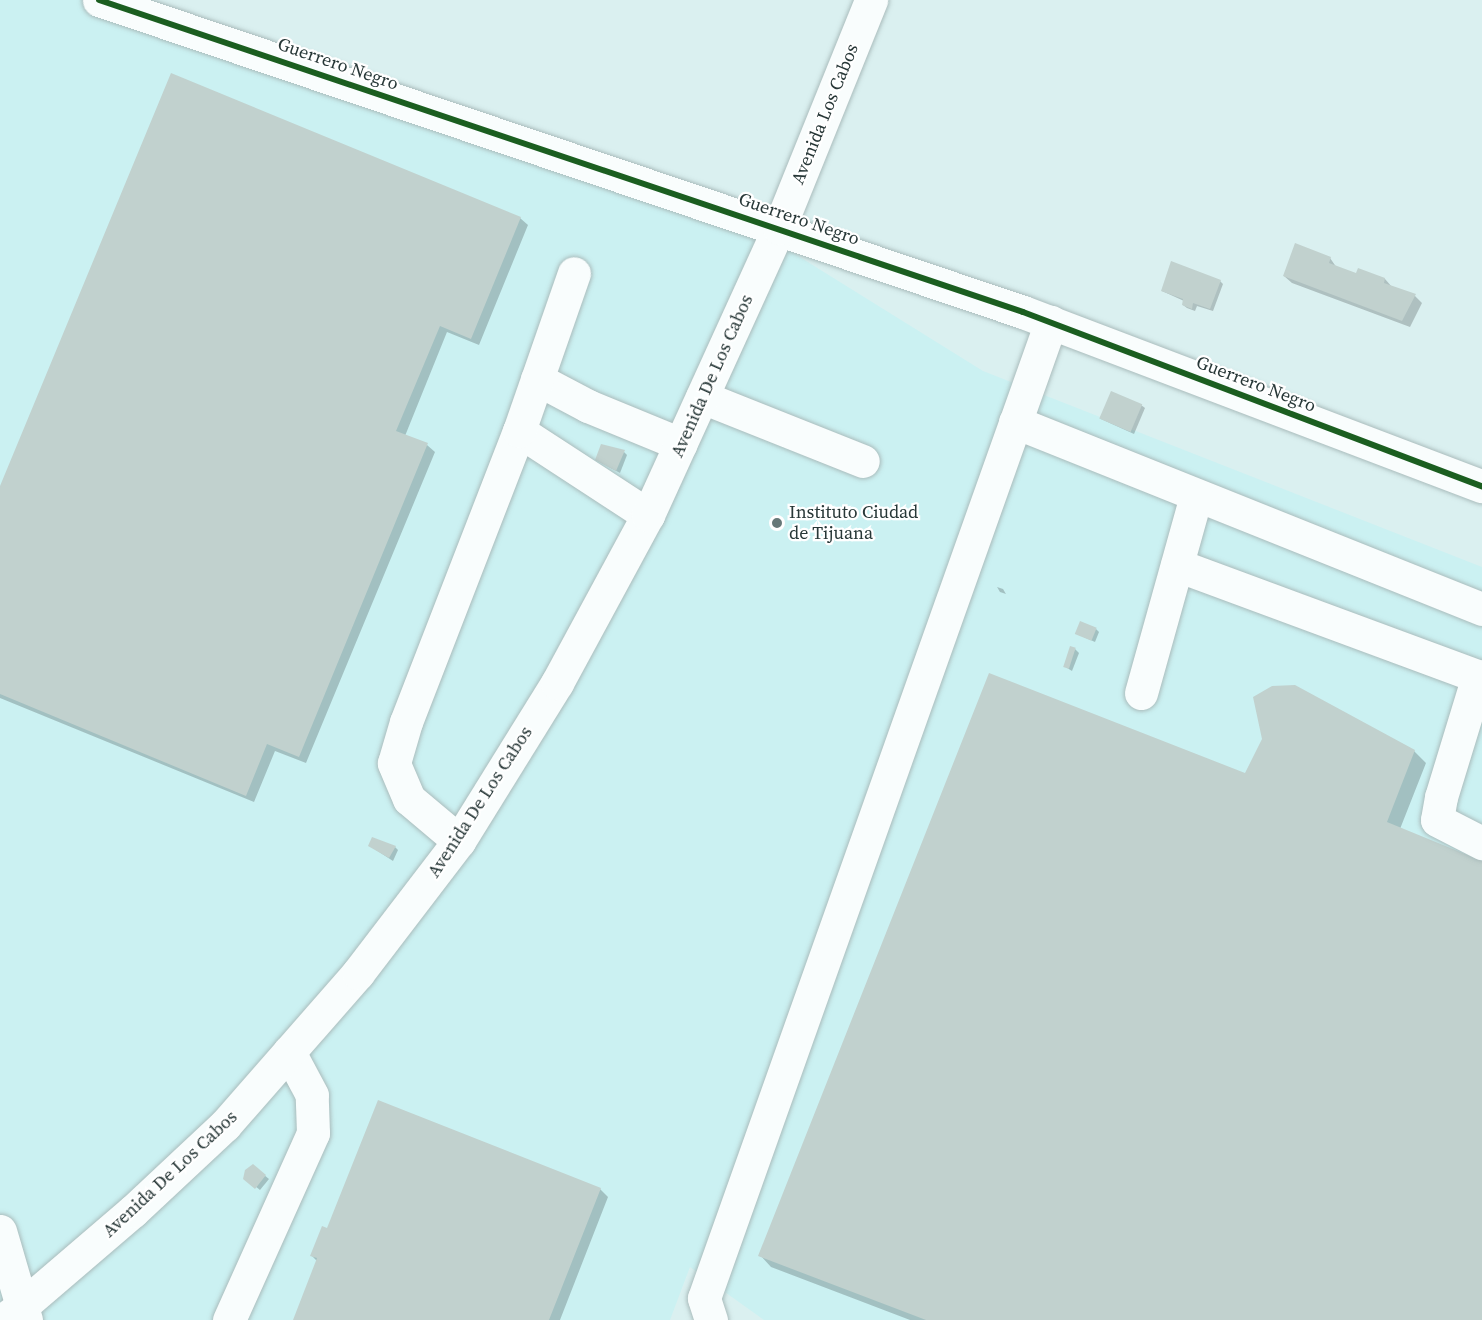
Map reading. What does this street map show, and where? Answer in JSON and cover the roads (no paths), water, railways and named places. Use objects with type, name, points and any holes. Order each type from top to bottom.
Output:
[{"type":"main road","name":"Guerrero Negro","points":[[99,0],[779,228],[1051,322],[1482,486]]},
{"type":"main road","name":"Avenida Los Cabos","points":[[779,228],[871,0]]},
{"type":"main road","name":"Avenida De Los Cabos","points":[[17,1315],[225,1125],[358,973],[459,841],[556,683],[648,516],[779,228]]},
{"type":"main road","points":[[459,841],[410,799],[394,763],[410,711],[519,431],[574,273]]},
{"type":"main road","points":[[711,1320],[704,1298],[1051,322]]},
{"type":"main road","points":[[537,380],[588,406],[680,444]]},
{"type":"main road","points":[[702,398],[863,461]]},
{"type":"main road","points":[[1015,422],[1482,609]]},
{"type":"main road","points":[[519,431],[648,516]]},
{"type":"main road","points":[[1141,693],[1196,496]]},
{"type":"main road","points":[[1177,565],[1480,677],[1441,797],[1437,820],[1482,843]]},
{"type":"main road","points":[[230,1320],[313,1133],[312,1095],[289,1052]]},
{"type":"main road","points":[[0,1231],[17,1315]]},
{"type":"place","name":"Instituto Ciudad de Tijuana","points":[[777,523]]}]
